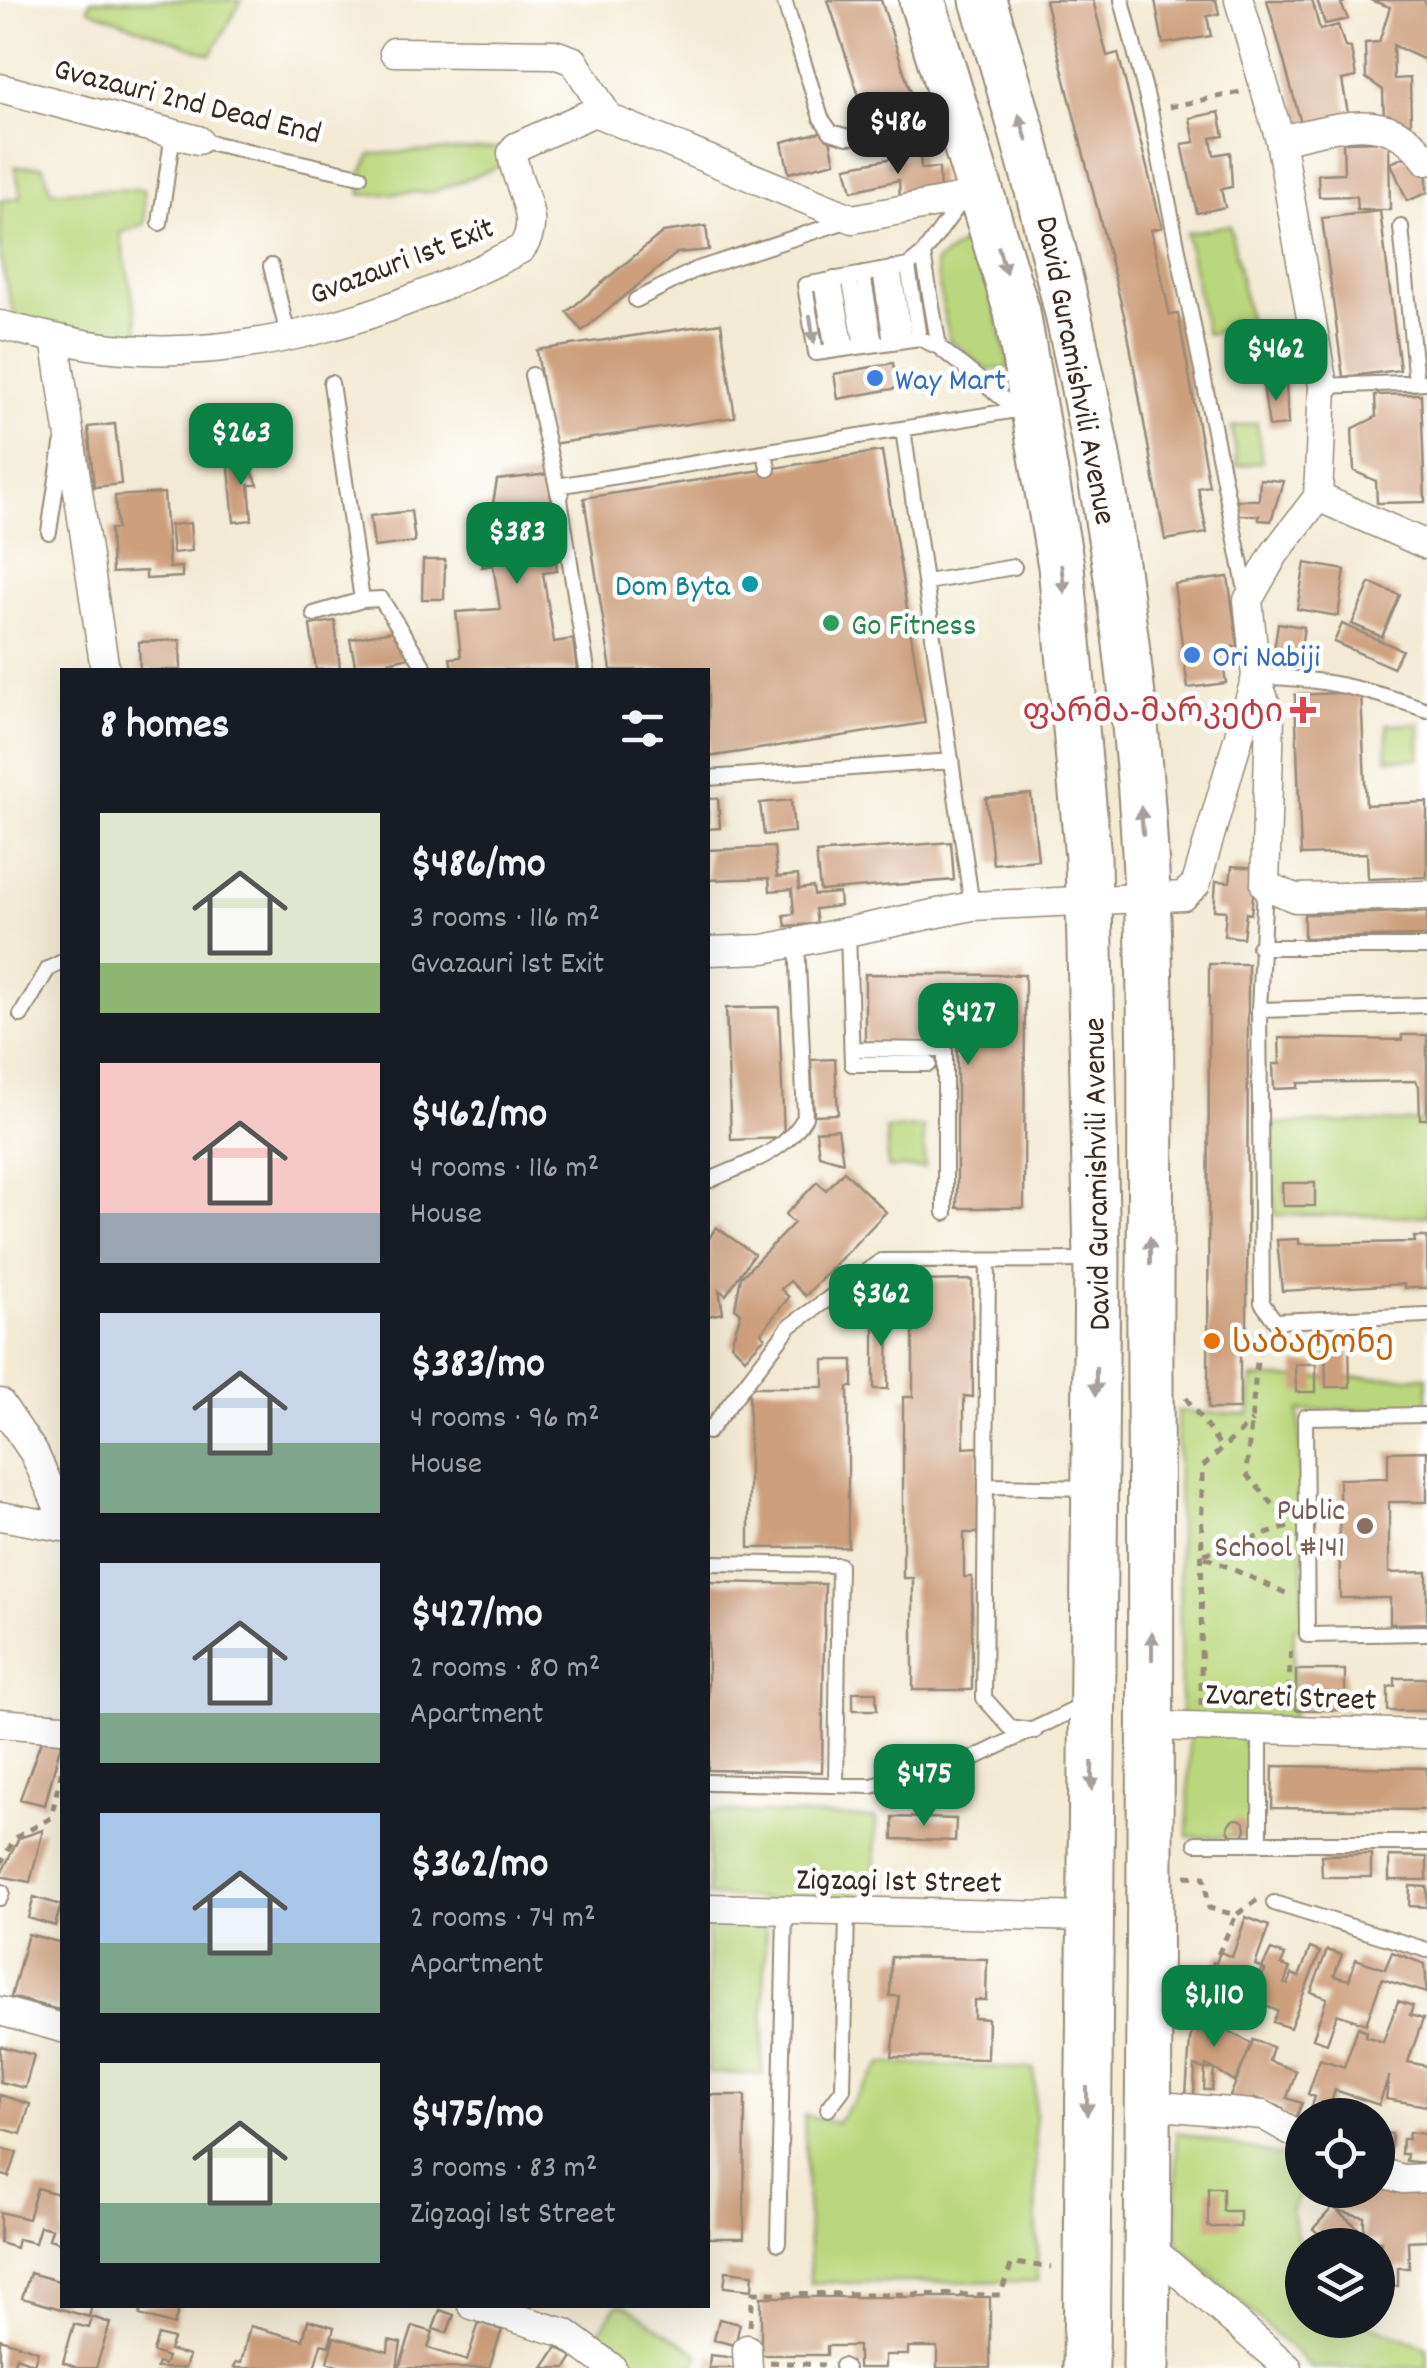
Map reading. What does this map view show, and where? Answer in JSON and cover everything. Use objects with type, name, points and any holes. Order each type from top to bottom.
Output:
[{"type":"main road","name":"David Guramishvili Avenue","points":[[922,0],[963,128],[974,196],[1017,312],[1026,409],[1075,677],[1091,899],[1097,1260],[1086,2368]]},
{"type":"main road","name":"David Guramishvili Avenue","points":[[983,0],[1036,166],[1083,370],[1129,670],[1148,896],[1152,1918],[1146,2368]]},
{"type":"main road","points":[[1089,1917],[1152,1918]]},
{"type":"street","points":[[1239,0],[1280,140],[1323,386],[1318,497],[1275,553],[1248,600],[1256,678],[1270,716],[1265,885],[1296,898],[1427,895]]},
{"type":"street","points":[[394,52],[554,54],[574,61],[607,115],[852,218],[974,196]]},
{"type":"street","name":"Gvazauri 2nd Dead End","points":[[0,88],[185,137]]},
{"type":"street","name":"Gvazauri 1st Exit","points":[[0,325],[105,347],[166,350],[289,340],[399,305],[522,249],[530,238],[531,216],[512,154],[516,147],[580,115],[607,115]]},
{"type":"street","points":[[1280,140],[1370,122],[1417,146],[1427,160]]},
{"type":"street","points":[[55,338],[105,668]]},
{"type":"street","points":[[1318,497],[1427,545]]},
{"type":"street","points":[[710,951],[764,949],[972,906],[1183,896],[1196,884],[1256,678]]},
{"type":"street","points":[[0,1403],[52,1467],[60,1505]]},
{"type":"street","points":[[0,1516],[60,1526]]},
{"type":"street","points":[[0,1722],[60,1728]]},
{"type":"street","name":"Zvareti Street","points":[[1152,1726],[1427,1734]]},
{"type":"street","name":"Zigzagi 1st Street","points":[[710,1908],[1089,1917]]},
{"type":"street","points":[[0,2011],[60,2027]]},
{"type":"street","points":[[1150,2106],[1264,2115],[1285,2127]]},
{"type":"street","points":[[1395,2177],[1427,2178]]},
{"type":"street","points":[[1147,2245],[1288,2368]]},
{"type":"street","points":[[482,2308],[565,2333],[605,2366]]},
{"type":"lane","points":[[784,0],[822,118],[832,132],[848,137],[963,128]]},
{"type":"lane","points":[[1122,0],[1150,110],[1248,600]]},
{"type":"lane","points":[[160,223],[185,137]]},
{"type":"lane","name":"Gvazauri 2nd Dead End","points":[[185,137],[360,176]]},
{"type":"lane","points":[[974,196],[923,254],[894,268],[805,285],[816,353],[876,344],[939,348],[1026,409]]},
{"type":"lane","points":[[636,300],[695,270],[852,218]]},
{"type":"lane","points":[[1323,386],[1422,382],[1401,227]]},
{"type":"lane","points":[[923,254],[939,348]]},
{"type":"lane","points":[[271,266],[289,340]]},
{"type":"lane","points":[[876,344],[894,268]]},
{"type":"lane","points":[[876,344],[894,268]]},
{"type":"lane","points":[[842,278],[876,344]]},
{"type":"lane","points":[[842,278],[876,344]]},
{"type":"lane","points":[[532,375],[560,499],[587,668]]},
{"type":"lane","points":[[331,383],[362,600]]},
{"type":"lane","points":[[560,499],[563,485],[1026,409]]},
{"type":"lane","points":[[49,532],[67,420]]},
{"type":"lane","points":[[904,429],[972,906]]},
{"type":"lane","points":[[765,452],[768,468]]},
{"type":"lane","points":[[926,582],[1014,567]]},
{"type":"lane","points":[[314,614],[380,598],[425,668]]},
{"type":"lane","points":[[1256,678],[1298,677],[1378,693],[1427,710]]},
{"type":"lane","points":[[710,778],[952,761]]},
{"type":"lane","points":[[1265,885],[1259,1010],[1262,1303],[1276,1322],[1427,1315]]},
{"type":"lane","points":[[848,930],[852,1064],[929,1064]]},
{"type":"lane","points":[[710,1180],[778,1149],[795,1135],[805,1117],[798,942]]},
{"type":"lane","points":[[1260,948],[1427,947]]},
{"type":"lane","points":[[21,1015],[48,969],[60,963]]},
{"type":"lane","points":[[1259,1010],[1427,1005]]},
{"type":"lane","points":[[852,1049],[945,1050],[944,1213]]},
{"type":"lane","points":[[710,1429],[790,1326],[881,1261],[1097,1260]]},
{"type":"lane","points":[[988,1261],[984,1698],[1010,1727],[1035,1731]]},
{"type":"lane","points":[[1427,1415],[1304,1417],[1307,1634],[1427,1633]]},
{"type":"lane","points":[[986,1486],[1096,1488]]},
{"type":"lane","points":[[710,1563],[839,1565],[836,1785]]},
{"type":"lane","points":[[710,1782],[872,1786],[966,1762],[1094,1700]]},
{"type":"lane","points":[[1260,1729],[1260,1843]]},
{"type":"lane","points":[[1196,1842],[1427,1842]]},
{"type":"lane","points":[[1274,1904],[1427,1950]]},
{"type":"lane","points":[[778,2243],[785,1912]]},
{"type":"lane","points":[[828,2109],[843,2089],[847,1912]]},
{"type":"path","points":[[1172,107],[1263,86]]},
{"type":"path","points":[[1201,1555],[1292,1526],[1246,1474],[1262,1303]]},
{"type":"path","points":[[1185,1396],[1222,1448]]},
{"type":"path","points":[[1201,1727],[1202,1466],[1252,1421]]},
{"type":"path","points":[[1201,1555],[1291,1595]]},
{"type":"path","points":[[0,1865],[16,1838],[51,1818],[60,1777]]},
{"type":"path","points":[[1182,1875],[1204,1877],[1210,1908],[1236,1915]]},
{"type":"path","points":[[1188,1999],[1198,1999],[1236,1915],[1257,1900],[1274,1904]]},
{"type":"path","points":[[753,2293],[1000,2295],[1012,2264],[1052,2266]]},
{"type":"path","points":[[747,2359],[844,2367]]},
{"type":"green space","points":[[91,0],[242,0],[211,55],[88,9]]},
{"type":"green space","points":[[516,147],[513,161],[433,192],[361,195],[360,176],[371,154]]},
{"type":"green space","points":[[43,166],[51,191],[144,189],[145,224],[120,233],[143,349],[16,323],[0,259],[0,201],[21,197],[15,167]]},
{"type":"green space","points":[[1230,225],[1250,326],[1206,334],[1186,233]]},
{"type":"green space","points":[[975,234],[1010,368],[987,370],[949,339],[935,263]]},
{"type":"green space","points":[[1257,423],[1262,462],[1237,466],[1232,427]]},
{"type":"green space","points":[[1387,724],[1420,724],[1420,759],[1387,759]]},
{"type":"green space","points":[[1427,1121],[1427,1216],[1275,1215],[1271,1124]]},
{"type":"green space","points":[[923,1127],[925,1168],[888,1168],[886,1129]]},
{"type":"green space","points":[[1427,1377],[1427,1407],[1299,1411],[1304,1626],[1294,1627],[1293,1720],[1181,1716],[1177,1411],[1249,1415],[1252,1378]]},
{"type":"green space","points":[[1189,1733],[1239,1735],[1252,1760],[1251,1837],[1188,1837]]},
{"type":"green space","points":[[710,1811],[876,1818],[875,1905],[710,1896]]},
{"type":"green space","points":[[710,1923],[766,1925],[762,2074],[710,2073]]},
{"type":"green space","points":[[882,2063],[1034,2069],[1038,2281],[810,2283],[804,2115],[836,2123]]},
{"type":"green space","points":[[1176,2132],[1285,2157],[1285,2208],[1292,2208],[1295,2228],[1285,2228],[1285,2338],[1395,2338],[1395,2334],[1427,2347],[1427,2368],[1312,2368],[1177,2244]]},
{"type":"green space","points":[[615,2308],[630,2308],[700,2355],[691,2368],[634,2368],[593,2341]]},
{"type":"building","points":[[828,0],[881,0],[912,96],[864,112]]},
{"type":"building","points":[[1045,0],[1093,0],[1107,56],[1118,53],[1162,227],[1151,230],[1170,315],[1178,314],[1209,486],[1198,488],[1207,533],[1165,540],[1126,323]]},
{"type":"building","points":[[1155,0],[1216,0],[1219,14],[1207,16],[1211,36],[1163,44]]},
{"type":"building","points":[[1267,0],[1312,0],[1320,30],[1338,25],[1345,47],[1351,48],[1356,77],[1342,80],[1349,119],[1302,127]]},
{"type":"building","points":[[1317,0],[1349,0],[1341,4],[1348,19],[1325,24]]},
{"type":"building","points":[[1370,0],[1424,0],[1427,6],[1427,61],[1393,45],[1394,79],[1410,78],[1411,123],[1384,124],[1383,90],[1366,78],[1365,43],[1379,42],[1390,7]]},
{"type":"building","points":[[1219,112],[1224,136],[1211,138],[1214,155],[1230,152],[1232,187],[1221,189],[1225,207],[1197,213],[1182,144],[1195,142],[1190,118]]},
{"type":"building","points":[[828,130],[835,162],[789,173],[782,142]]},
{"type":"building","points":[[1389,141],[1390,210],[1357,210],[1356,196],[1319,197],[1318,174],[1344,173],[1343,142]]},
{"type":"building","points":[[1416,152],[1427,177],[1427,193],[1407,201],[1391,163]]},
{"type":"building","points":[[920,153],[921,169],[939,168],[940,199],[900,200],[899,180],[852,191],[846,167]]},
{"type":"building","points":[[1380,211],[1400,370],[1343,377],[1322,218]]},
{"type":"building","points":[[706,226],[709,250],[677,253],[582,331],[567,312],[663,232]]},
{"type":"building","points":[[721,323],[735,417],[551,444],[537,350]]},
{"type":"building","points":[[893,363],[898,388],[838,399],[834,374]]},
{"type":"building","points":[[1286,381],[1288,425],[1269,427],[1263,385]]},
{"type":"building","points":[[1421,394],[1425,502],[1377,503],[1376,481],[1354,471],[1352,429],[1376,417],[1375,395]]},
{"type":"building","points":[[115,424],[121,484],[94,487],[88,427]]},
{"type":"building","name":"Dom Byta","points":[[882,451],[925,723],[710,757],[710,668],[611,668],[584,498]]},
{"type":"building","points":[[246,457],[258,485],[249,485],[252,520],[234,522],[228,458]]},
{"type":"building","points":[[549,474],[557,571],[543,573],[554,642],[573,639],[577,668],[452,668],[450,658],[461,657],[456,612],[500,609],[493,565],[482,567],[497,480]]},
{"type":"building","points":[[1260,479],[1283,481],[1271,521],[1259,520],[1259,515],[1236,515],[1236,500],[1259,500]]},
{"type":"building","points":[[164,493],[169,568],[182,567],[182,577],[146,579],[146,571],[112,573],[110,529],[117,529],[115,496]]},
{"type":"building","points":[[411,511],[415,542],[374,547],[370,516]]},
{"type":"building","points":[[190,523],[192,551],[173,553],[170,525]]},
{"type":"building","points":[[423,560],[445,560],[444,599],[422,599]]},
{"type":"building","points":[[1305,563],[1345,570],[1338,616],[1297,609]]},
{"type":"building","points":[[1228,577],[1238,646],[1221,649],[1226,683],[1188,688],[1174,584]]},
{"type":"building","points":[[1370,583],[1400,595],[1382,637],[1352,624]]},
{"type":"building","points":[[335,621],[340,668],[316,668],[310,625]]},
{"type":"building","points":[[1278,623],[1304,627],[1299,660],[1273,657]]},
{"type":"building","points":[[1342,624],[1402,650],[1393,668],[1334,642]]},
{"type":"building","points":[[392,631],[409,657],[356,668],[350,639]]},
{"type":"building","points":[[180,640],[181,668],[140,668],[139,642]]},
{"type":"building","points":[[1361,692],[1366,805],[1427,802],[1427,877],[1368,879],[1367,853],[1301,855],[1295,695]]},
{"type":"building","points":[[1031,794],[1038,860],[993,864],[986,798]]},
{"type":"building","points":[[718,798],[720,828],[710,829],[710,799]]},
{"type":"building","points":[[791,800],[794,832],[764,835],[760,803]]},
{"type":"building","points":[[951,842],[954,880],[820,891],[816,853]]},
{"type":"building","points":[[774,847],[777,877],[798,875],[799,889],[813,887],[814,895],[839,893],[840,906],[815,909],[817,924],[786,926],[784,915],[794,914],[792,889],[770,891],[769,878],[710,880],[710,850]]},
{"type":"building","points":[[1232,866],[1256,868],[1251,914],[1246,913],[1243,938],[1224,936],[1226,911],[1214,910],[1216,881],[1230,882]]},
{"type":"building","points":[[1427,912],[1427,936],[1304,938],[1304,914]]},
{"type":"building","points":[[1209,964],[1248,964],[1247,1335],[1240,1335],[1240,1409],[1208,1409]]},
{"type":"building","points":[[865,974],[1025,975],[1024,1208],[957,1208],[957,1043],[865,1042]]},
{"type":"building","points":[[779,1007],[784,1138],[731,1140],[726,1008]]},
{"type":"building","points":[[1402,1035],[1427,1035],[1427,1119],[1420,1119],[1419,1086],[1415,1081],[1298,1083],[1298,1088],[1274,1089],[1273,1064],[1280,1064],[1279,1038],[1402,1040]]},
{"type":"building","points":[[835,1059],[838,1114],[814,1115],[811,1060]]},
{"type":"building","points":[[838,1129],[843,1162],[819,1155],[816,1131]]},
{"type":"building","points":[[844,1171],[886,1212],[805,1296],[790,1281],[781,1289],[789,1297],[761,1333],[765,1337],[745,1358],[731,1344],[741,1313],[735,1308],[741,1277],[794,1223],[785,1215],[817,1182],[826,1190]]},
{"type":"building","points":[[1282,1183],[1315,1183],[1315,1206],[1283,1206]]},
{"type":"building","points":[[716,1227],[754,1254],[726,1295],[719,1290],[723,1313],[710,1316],[710,1237]]},
{"type":"building","points":[[1414,1237],[1427,1237],[1427,1288],[1404,1288],[1404,1284],[1282,1291],[1277,1240],[1299,1239],[1299,1244],[1415,1242]]},
{"type":"building","points":[[972,1280],[973,1397],[964,1396],[964,1448],[979,1447],[979,1533],[964,1533],[964,1577],[972,1577],[972,1690],[913,1690],[913,1578],[903,1578],[903,1397],[913,1397],[913,1281]]},
{"type":"building","points":[[874,1310],[889,1310],[888,1389],[874,1389]]},
{"type":"building","points":[[1325,1339],[1349,1339],[1350,1387],[1326,1387]]},
{"type":"building","points":[[824,1360],[853,1360],[853,1387],[848,1387],[848,1547],[749,1548],[749,1387],[824,1387]]},
{"type":"building","points":[[1295,1364],[1316,1364],[1316,1392],[1296,1392]]},
{"type":"building","points":[[1427,1451],[1427,1502],[1389,1502],[1389,1573],[1427,1572],[1427,1623],[1390,1624],[1390,1598],[1340,1598],[1339,1479],[1388,1478],[1388,1452]]},
{"type":"building","points":[[710,1582],[825,1584],[822,1772],[710,1770]]},
{"type":"building","points":[[1296,1670],[1345,1670],[1345,1710],[1296,1710]]},
{"type":"building","points":[[1395,1678],[1427,1678],[1427,1711],[1388,1711],[1388,1687],[1395,1686]]},
{"type":"building","points":[[853,1692],[876,1692],[877,1710],[853,1710]]},
{"type":"building","points":[[44,1733],[60,1738],[45,1805],[20,1799]]},
{"type":"building","points":[[1273,1766],[1427,1768],[1427,1810],[1272,1808]]},
{"type":"building","points":[[893,1817],[956,1819],[955,1841],[893,1839]]},
{"type":"building","points":[[1237,1819],[1246,1828],[1237,1837],[1228,1828]]},
{"type":"building","points":[[43,1830],[30,1882],[0,1876],[19,1838]]},
{"type":"building","points":[[1371,1854],[1371,1877],[1322,1877],[1321,1855]]},
{"type":"building","points":[[1389,1856],[1427,1857],[1427,1880],[1389,1880]]},
{"type":"building","points":[[1410,1886],[1427,1887],[1427,1907],[1409,1906]]},
{"type":"building","points":[[34,1897],[60,1905],[55,1926],[28,1918]]},
{"type":"building","points":[[1246,1917],[1269,1926],[1255,1965],[1262,1968],[1246,2011],[1228,2004],[1237,1980],[1213,1971],[1220,1952],[1232,1957]]},
{"type":"building","points":[[28,1934],[60,1942],[59,2010],[11,1997]]},
{"type":"building","points":[[1310,1948],[1320,1952],[1290,2028],[1273,2022],[1278,2011],[1253,2001],[1265,1970],[1262,1968],[1271,1950],[1285,1955],[1281,1965],[1290,1968],[1284,1984],[1288,1985],[1292,1974],[1299,1977]]},
{"type":"building","points":[[1327,1950],[1342,1955],[1334,1976],[1349,1980],[1356,1959],[1385,1969],[1392,1952],[1425,1964],[1427,1993],[1382,1979],[1366,2024],[1337,2014],[1327,2043],[1313,2038],[1327,1998],[1311,1992]]},
{"type":"building","points":[[891,1957],[987,1959],[986,2000],[974,2000],[974,2018],[988,2019],[987,2059],[892,2057],[899,1996],[890,1996]]},
{"type":"building","points":[[1398,2001],[1413,2006],[1410,2015],[1423,2019],[1408,2062],[1427,2066],[1427,2106],[1386,2098],[1389,2076],[1381,2098],[1358,2098],[1335,2090],[1332,2098],[1308,2094],[1320,2059],[1344,2067],[1358,2027],[1367,2031],[1365,2036],[1383,2042]]},
{"type":"building","points":[[1198,2007],[1223,2018],[1219,2025],[1252,2044],[1235,2082],[1206,2065],[1205,2069],[1195,2066],[1194,2095],[1186,2095],[1190,2040]]},
{"type":"building","points":[[1253,2040],[1273,2047],[1269,2061],[1296,2071],[1285,2098],[1285,2117],[1280,2115],[1283,2108],[1255,2098],[1252,2107],[1229,2099]]},
{"type":"building","points":[[0,2046],[34,2055],[25,2088],[0,2082]]},
{"type":"building","points":[[1205,2069],[1214,2069],[1212,2090],[1204,2090]]},
{"type":"building","points":[[0,2095],[30,2104],[21,2134],[0,2128]]},
{"type":"building","points":[[710,2095],[745,2095],[744,2238],[710,2238]]},
{"type":"building","points":[[1409,2132],[1427,2134],[1427,2163],[1406,2161],[1407,2154],[1401,2154],[1402,2139],[1408,2139]]},
{"type":"building","points":[[0,2148],[17,2153],[9,2177],[0,2174]]},
{"type":"building","points":[[37,2188],[60,2194],[60,2242],[49,2239],[52,2229],[40,2226],[35,2243],[18,2239],[16,2248],[0,2243],[0,2212],[28,2219]]},
{"type":"building","points":[[1208,2188],[1223,2188],[1223,2211],[1240,2211],[1240,2227],[1208,2227]]},
{"type":"building","points":[[1395,2188],[1427,2189],[1427,2240],[1408,2241],[1409,2268],[1398,2268],[1398,2286],[1395,2228],[1364,2228],[1364,2217],[1337,2210],[1395,2208]]},
{"type":"building","points":[[1332,2208],[1357,2227],[1356,2228],[1314,2228]]},
{"type":"building","points":[[726,2271],[753,2274],[752,2290],[724,2287]]},
{"type":"building","points":[[30,2273],[60,2281],[60,2308],[91,2308],[89,2317],[22,2298]]},
{"type":"building","points":[[761,2297],[990,2297],[990,2368],[937,2368],[937,2347],[908,2347],[908,2355],[885,2355],[885,2368],[858,2368],[858,2346],[827,2346],[827,2355],[761,2355]]},
{"type":"building","points":[[142,2308],[179,2308],[174,2325],[140,2315]]},
{"type":"building","points":[[440,2310],[454,2315],[447,2333],[433,2329]]},
{"type":"building","points":[[92,2317],[110,2323],[96,2368],[77,2368],[63,2362],[74,2324],[89,2328]]},
{"type":"building","points":[[719,2319],[740,2324],[735,2345],[714,2340]]},
{"type":"building","points":[[308,2320],[334,2327],[329,2346],[321,2344],[314,2368],[234,2368],[236,2362],[241,2363],[250,2326],[303,2340]]},
{"type":"building","points":[[479,2322],[502,2330],[489,2368],[399,2368],[413,2326],[433,2332],[428,2348],[467,2361]]},
{"type":"building","points":[[158,2335],[173,2339],[169,2350],[189,2356],[185,2368],[156,2368],[158,2363],[164,2365],[167,2357],[153,2352]]},
{"type":"building","points":[[334,2337],[388,2352],[389,2340],[401,2343],[397,2368],[342,2368],[327,2362]]},
{"type":"building","points":[[0,2339],[38,2351],[34,2364],[16,2357],[12,2368],[0,2368]]},
{"type":"building","points":[[557,2347],[573,2357],[566,2368],[543,2368]]},
{"type":"building","points":[[710,2355],[737,2358],[736,2368],[709,2368]]},
{"type":"place","name":"Way Mart","points":[[875,378]]},
{"type":"place","name":"Dom Byta","points":[[750,584]]},
{"type":"place","name":"Go Fitness","points":[[831,623]]},
{"type":"place","name":"Ori Nabiji","points":[[1192,655]]},
{"type":"place","name":"ფარმა-მარკეტი","points":[[1303,710]]},
{"type":"place","name":"საბატონე","points":[[1212,1341]]},
{"type":"place","name":"Public School #141","points":[[1365,1526]]}]
